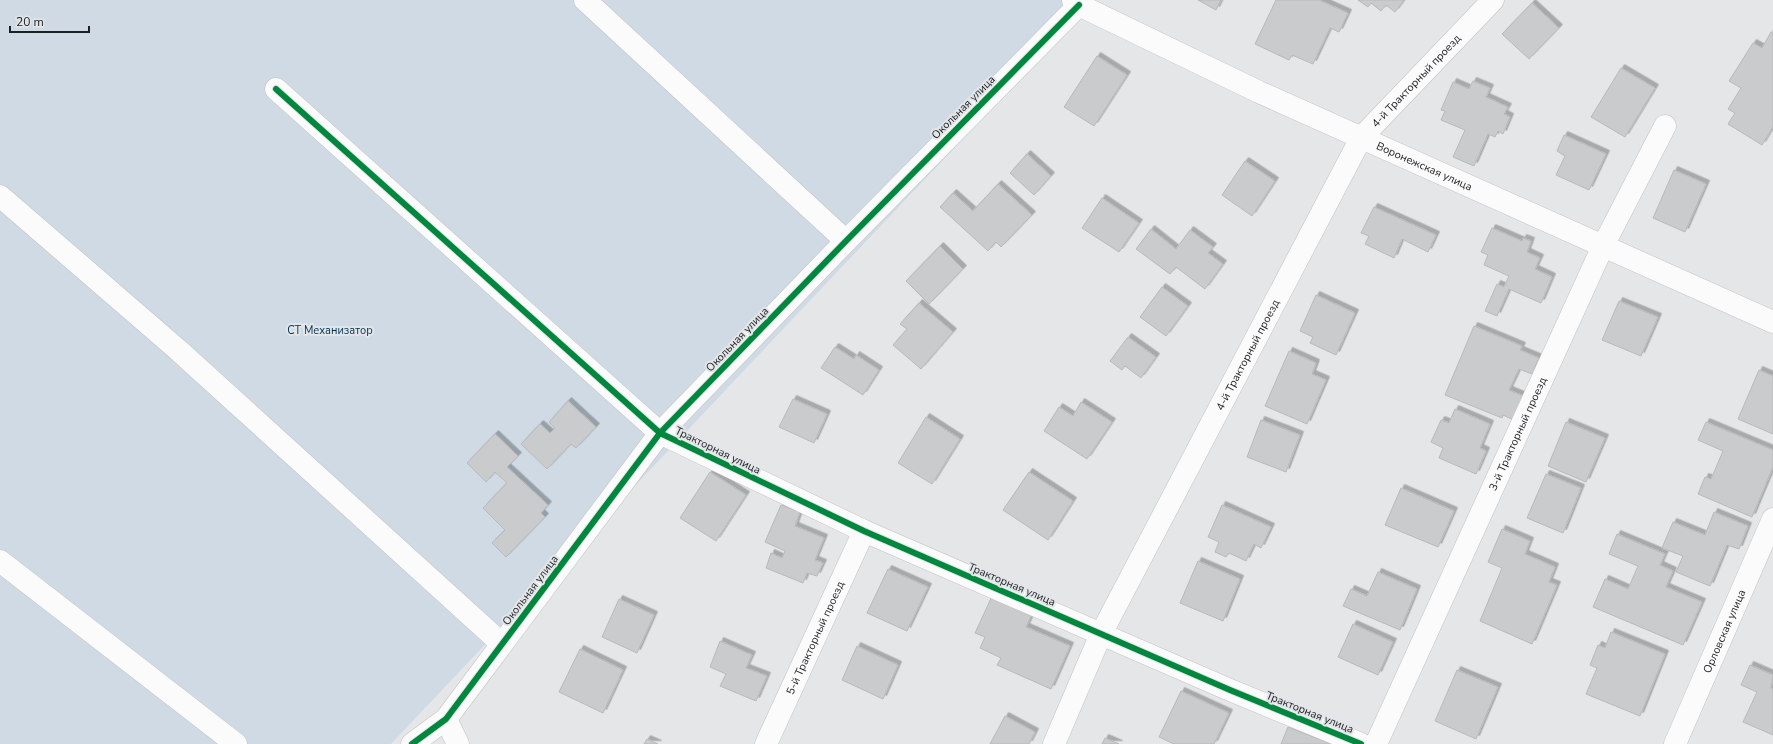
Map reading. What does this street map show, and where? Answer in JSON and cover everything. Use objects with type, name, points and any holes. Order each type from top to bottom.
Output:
[{"type":"street","points":[[585,0],[846,241]]},
{"type":"street","name":"4-й Тракторный проезд","points":[[1054,744],[1101,634],[1361,138],[1493,0]]},
{"type":"street","name":"Окольная улица","points":[[412,744],[446,719],[660,433],[1076,2]]},
{"type":"street","name":"Воронежская улица","points":[[1076,2],[1259,92],[1773,322]]},
{"type":"street","name":"Тракторная улица","points":[[276,89],[660,433],[864,531],[1101,634],[1361,744]]},
{"type":"street","name":"3-й Тракторный проезд","points":[[1376,744],[1603,246],[1665,126]]},
{"type":"street","points":[[0,196],[176,349],[502,644]]},
{"type":"street","name":"Орловская улица","points":[[1675,744],[1773,519]]},
{"type":"street","name":"5-й Тракторный проезд","points":[[766,744],[864,531]]},
{"type":"street","points":[[0,561],[236,744]]},
{"type":"street","points":[[446,719],[458,744]]},
{"type":"green space","name":"СТ Механизатор","points":[[0,0],[1094,0],[391,744],[0,744]]},
{"type":"building","points":[[1198,0],[1221,0],[1216,10]]},
{"type":"building","points":[[1276,0],[1319,0],[1348,13],[1339,32],[1330,28],[1313,64],[1292,55],[1289,60],[1255,44]]},
{"type":"building","points":[[1358,0],[1404,0],[1395,12],[1386,5],[1381,11],[1371,3],[1368,7]]},
{"type":"building","points":[[1532,3],[1559,28],[1529,59],[1502,34]]},
{"type":"building","points":[[1771,32],[1773,33],[1773,127],[1762,145],[1728,124],[1735,113],[1728,109],[1741,88],[1729,81],[1753,43],[1762,48]]},
{"type":"building","points":[[1097,56],[1127,75],[1094,126],[1064,107]]},
{"type":"building","points":[[1621,68],[1655,88],[1625,137],[1591,117]]},
{"type":"building","points":[[1473,81],[1490,88],[1486,97],[1508,107],[1504,114],[1510,117],[1503,134],[1498,131],[1495,137],[1488,134],[1474,166],[1453,157],[1465,130],[1441,120],[1445,111],[1441,110],[1453,82],[1469,89]]},
{"type":"building","points":[[1564,135],[1606,154],[1589,190],[1556,175],[1565,156],[1557,151]]},
{"type":"building","points":[[1027,154],[1051,176],[1034,195],[1010,173]]},
{"type":"building","points":[[1245,161],[1275,181],[1252,216],[1222,195]]},
{"type":"building","points":[[1674,170],[1706,184],[1685,232],[1653,218]]},
{"type":"building","points":[[998,184],[1032,215],[1001,247],[996,242],[988,251],[940,207],[953,193],[973,211]]},
{"type":"building","points":[[1102,198],[1139,223],[1119,252],[1082,228]]},
{"type":"building","points":[[1374,207],[1436,235],[1428,252],[1402,239],[1394,258],[1365,244],[1369,236],[1361,233]]},
{"type":"building","points":[[1492,228],[1522,241],[1523,238],[1531,241],[1527,252],[1540,258],[1535,269],[1552,277],[1541,303],[1509,289],[1497,316],[1485,311],[1497,284],[1504,287],[1509,276],[1484,265],[1488,255],[1481,252]]},
{"type":"building","points":[[1151,229],[1176,249],[1190,230],[1213,247],[1208,253],[1223,264],[1205,289],[1176,267],[1170,274],[1136,249]]},
{"type":"building","points":[[940,246],[963,269],[929,304],[906,281]]},
{"type":"building","points":[[1162,287],[1188,306],[1166,336],[1140,317]]},
{"type":"building","points":[[1316,295],[1355,313],[1336,355],[1310,343],[1313,337],[1300,331]]},
{"type":"building","points":[[1619,301],[1658,317],[1641,356],[1602,340]]},
{"type":"building","points":[[919,303],[953,332],[921,369],[893,345],[907,329],[900,324]]},
{"type":"building","points":[[1474,326],[1522,346],[1520,350],[1539,358],[1532,374],[1519,369],[1509,390],[1526,397],[1516,421],[1503,415],[1502,418],[1445,395]]},
{"type":"building","points":[[1128,337],[1156,357],[1141,378],[1125,366],[1122,370],[1110,361]]},
{"type":"building","points":[[835,347],[854,359],[856,355],[879,370],[863,395],[821,368]]},
{"type":"building","points":[[1289,351],[1316,363],[1312,374],[1326,380],[1307,424],[1265,406]]},
{"type":"building","points":[[1759,370],[1773,376],[1773,434],[1738,419]]},
{"type":"building","points":[[793,399],[827,414],[814,443],[779,427]]},
{"type":"building","points":[[568,401],[596,427],[576,448],[571,444],[547,469],[521,444],[540,424],[550,433],[555,428],[549,422]]},
{"type":"building","points":[[1081,402],[1112,422],[1087,459],[1044,431],[1059,407],[1073,416]]},
{"type":"building","points":[[1455,409],[1490,424],[1480,448],[1486,451],[1476,474],[1439,458],[1443,448],[1431,442],[1441,420],[1449,423]]},
{"type":"building","points":[[926,417],[960,439],[932,484],[898,463]]},
{"type":"building","points":[[1261,420],[1300,435],[1286,472],[1247,457]]},
{"type":"building","points":[[1566,422],[1605,438],[1586,482],[1548,466]]},
{"type":"building","points":[[1706,422],[1773,450],[1773,467],[1752,517],[1698,494],[1705,477],[1711,479],[1723,451],[1698,440]]},
{"type":"building","points":[[495,434],[518,456],[507,467],[548,505],[541,513],[545,517],[506,557],[492,543],[505,530],[483,508],[507,483],[495,472],[486,482],[467,463]]},
{"type":"building","points":[[710,472],[746,495],[716,541],[680,518]]},
{"type":"building","points":[[1029,472],[1073,501],[1048,540],[1003,510]]},
{"type":"building","points":[[1546,474],[1581,488],[1563,533],[1527,518]]},
{"type":"building","points":[[1401,488],[1454,511],[1438,547],[1385,525]]},
{"type":"building","points":[[781,505],[800,512],[795,526],[824,538],[815,560],[823,563],[817,576],[807,573],[803,583],[766,568],[771,553],[782,558],[785,551],[765,542]]},
{"type":"building","points":[[1222,505],[1271,527],[1261,548],[1254,544],[1246,561],[1229,553],[1226,557],[1215,552],[1219,542],[1208,537]]},
{"type":"building","points":[[1714,512],[1748,526],[1739,549],[1727,545],[1710,586],[1676,572],[1683,556],[1662,548],[1673,522],[1705,535]]},
{"type":"building","points":[[1502,529],[1530,541],[1525,554],[1555,567],[1549,582],[1557,585],[1532,644],[1480,621],[1502,568],[1488,562]]},
{"type":"building","points":[[1617,534],[1665,554],[1660,565],[1673,571],[1666,587],[1702,602],[1683,645],[1593,607],[1605,579],[1628,589],[1638,566],[1609,554]]},
{"type":"building","points":[[1198,561],[1240,579],[1223,621],[1180,603]]},
{"type":"building","points":[[888,569],[928,587],[907,631],[867,613]]},
{"type":"building","points":[[1378,572],[1417,589],[1400,630],[1343,606],[1351,589],[1367,596]]},
{"type":"building","points":[[993,594],[1033,612],[1026,627],[1070,646],[1051,689],[997,665],[1001,658],[980,648],[985,637],[975,633]]},
{"type":"building","points":[[619,599],[654,615],[637,653],[602,637]]},
{"type":"building","points":[[1353,624],[1393,642],[1378,675],[1338,657]]},
{"type":"building","points":[[1611,632],[1665,654],[1640,716],[1586,694],[1597,668],[1590,665],[1598,645],[1605,648]]},
{"type":"building","points":[[720,641],[752,655],[746,668],[767,676],[756,701],[720,686],[726,674],[710,667]]},
{"type":"building","points":[[857,646],[898,665],[883,699],[842,680]]},
{"type":"building","points":[[580,649],[623,670],[603,713],[559,692]]},
{"type":"building","points":[[1750,665],[1773,675],[1771,688],[1773,689],[1773,735],[1743,722],[1757,692],[1741,685]]},
{"type":"building","points":[[1457,670],[1498,687],[1476,739],[1435,721]]},
{"type":"building","points":[[1181,691],[1229,713],[1214,744],[1174,744],[1159,737]]},
{"type":"building","points":[[1005,716],[1035,732],[1029,744],[990,744]]},
{"type":"building","points":[[1288,727],[1331,744],[1281,744]]},
{"type":"building","points":[[1105,738],[1119,744],[1102,744]]},
{"type":"building","points":[[647,739],[658,744],[644,744]]},
{"type":"cycle path","points":[[412,744],[446,719],[660,433],[846,241],[1079,5]]},
{"type":"cycle path","points":[[276,89],[660,433],[864,531],[1230,690],[1361,744]]}]
